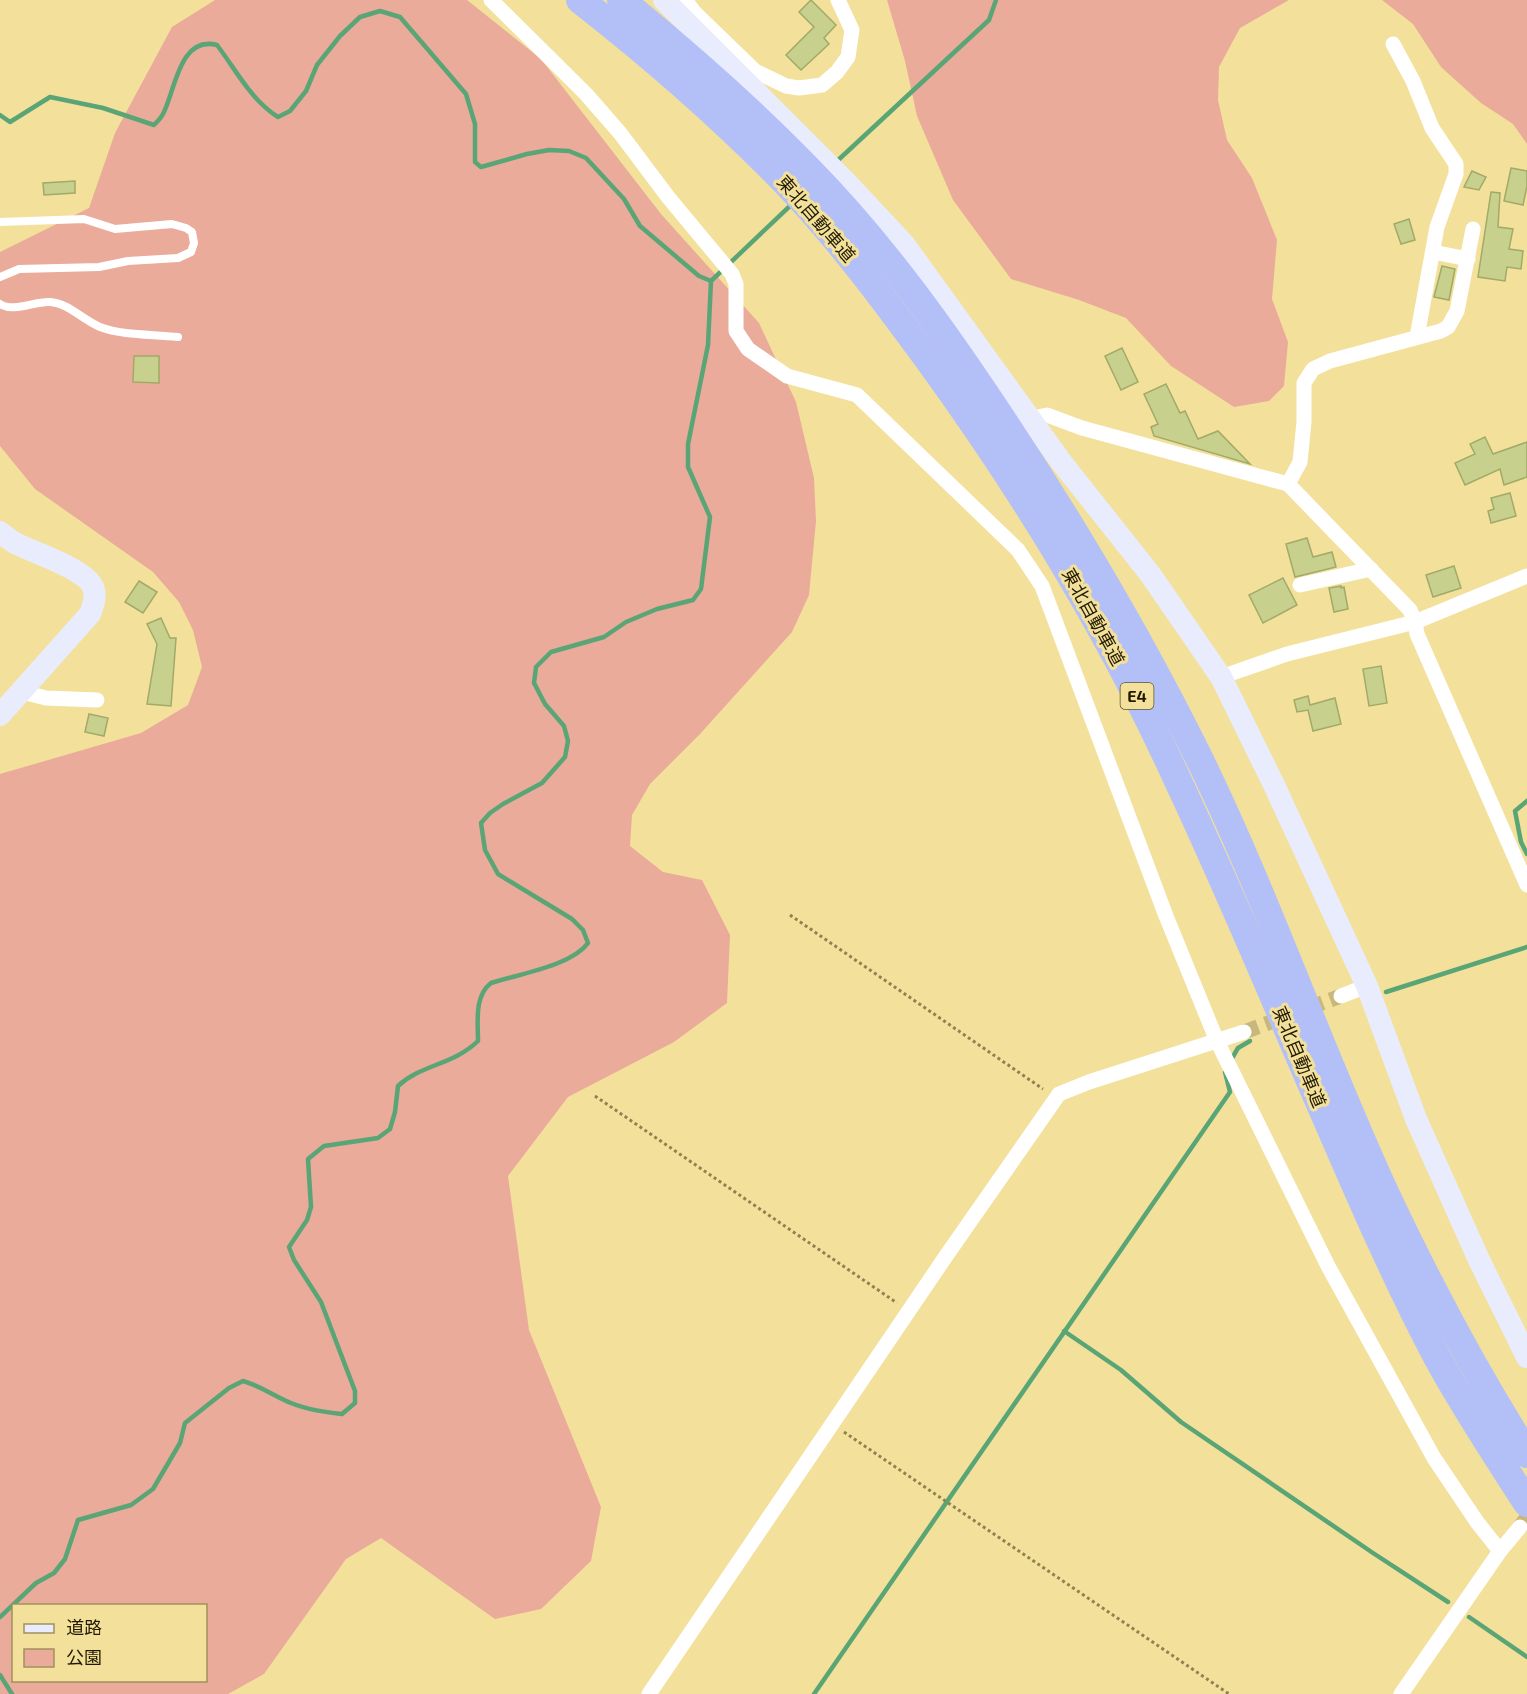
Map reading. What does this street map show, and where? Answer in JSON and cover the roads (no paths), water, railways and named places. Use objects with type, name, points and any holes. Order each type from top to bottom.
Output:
[{"type":"highway","name":"東北自動車道","points":[[580,0],[683,86],[790,188],[846,251],[905,328],[954,395],[1024,499],[1151,724],[1217,866],[1360,1195],[1437,1358],[1485,1437],[1523,1515]]},
{"type":"highway","name":"東北自動車道","points":[[621,0],[701,65],[819,180],[927,312],[1045,484],[1124,616],[1201,763],[1381,1183],[1462,1346],[1527,1454]]},
{"type":"street","points":[[491,0],[593,102],[732,274],[736,284],[736,331],[747,349],[787,376],[857,394],[1018,550],[1042,586],[1166,916],[1217,1041],[1328,1266],[1434,1458],[1477,1522],[1500,1551]]},
{"type":"street","points":[[664,0],[845,181],[904,244],[1029,419],[1150,574],[1221,676],[1367,986],[1416,1119],[1479,1260],[1527,1357]]},
{"type":"street","points":[[685,0],[695,13],[755,71],[786,86],[799,88],[822,85],[837,72],[848,57],[852,30],[838,0]]},
{"type":"street","points":[[1393,44],[1413,81],[1432,128],[1456,164],[1456,174],[1437,227],[1417,337]]},
{"type":"street","points":[[1288,484],[1300,462],[1304,422],[1304,382],[1313,369],[1330,361],[1448,327],[1457,311],[1473,229]]},
{"type":"street","points":[[1433,252],[1468,259]]},
{"type":"street","points":[[1029,419],[1047,415],[1082,428],[1288,484],[1410,610],[1417,633],[1527,885]]},
{"type":"street","points":[[0,532],[13,542],[66,566],[88,580],[95,594],[90,614],[0,716]]},
{"type":"street","points":[[1300,585],[1371,569]]},
{"type":"street","points":[[1221,676],[1287,654],[1415,622],[1527,576]]},
{"type":"street","points":[[22,692],[46,698],[97,700]]},
{"type":"street","points":[[1341,996],[1367,986]]},
{"type":"street","points":[[650,1694],[1059,1094],[1089,1082],[1244,1032]]},
{"type":"street","points":[[1401,1694],[1523,1515]]},
{"type":"lane","points":[[0,222],[84,219],[115,229],[172,224],[192,232],[194,243],[191,252],[178,258],[128,261],[99,267],[19,269],[0,277]]},
{"type":"lane","points":[[0,304],[6,307],[49,302],[65,307],[84,320],[113,331],[178,337]]},
{"type":"waterway","points":[[835,163],[989,20],[996,0]]},
{"type":"waterway","points":[[0,115],[10,122],[50,97],[103,108],[154,125],[163,114],[186,57],[194,48],[204,44],[217,45],[244,84],[268,110],[278,117],[290,111],[306,91],[317,65],[340,36],[360,17],[380,11],[400,17],[466,94],[475,124],[475,162],[481,167],[549,150],[569,151],[586,158],[624,199],[640,226],[699,276],[711,281]]},
{"type":"waterway","points":[[14,1604],[36,1583],[54,1573],[65,1559],[78,1520],[131,1505],[153,1489],[180,1443],[185,1423],[229,1388],[243,1381],[297,1405],[342,1414],[355,1403],[355,1391],[321,1302],[294,1260],[289,1247],[307,1220],[311,1207],[308,1159],[324,1146],[378,1138],[390,1129],[395,1112],[398,1086],[417,1073],[458,1055],[478,1041],[479,1002],[491,983],[570,958],[588,943],[583,930],[572,919],[498,874],[485,850],[481,823],[503,804],[542,783],[565,757],[568,741],[564,726],[545,704],[534,683],[536,667],[551,652],[604,637],[626,622],[657,609],[693,600],[701,589],[710,517],[688,467],[688,444],[708,345],[711,281],[792,204]]},
{"type":"waterway","points":[[1527,801],[1515,811],[1521,842],[1527,854]]},
{"type":"waterway","points":[[1386,992],[1527,947]]},
{"type":"waterway","points":[[1231,1060],[1238,1048],[1250,1041]]},
{"type":"waterway","points":[[814,1694],[1230,1092],[1225,1072]]},
{"type":"waterway","points":[[1064,1331],[1121,1370],[1181,1422],[1448,1602]]},
{"type":"waterway","points":[[0,1617],[12,1606]]},
{"type":"waterway","points":[[1469,1617],[1527,1657]]},
{"type":"waterway","points":[[0,1675],[12,1694]]},
{"type":"tunnel","points":[[1244,1032],[1341,996]]},
{"type":"tunnel","points":[[1520,1527],[1527,1517]]}]
